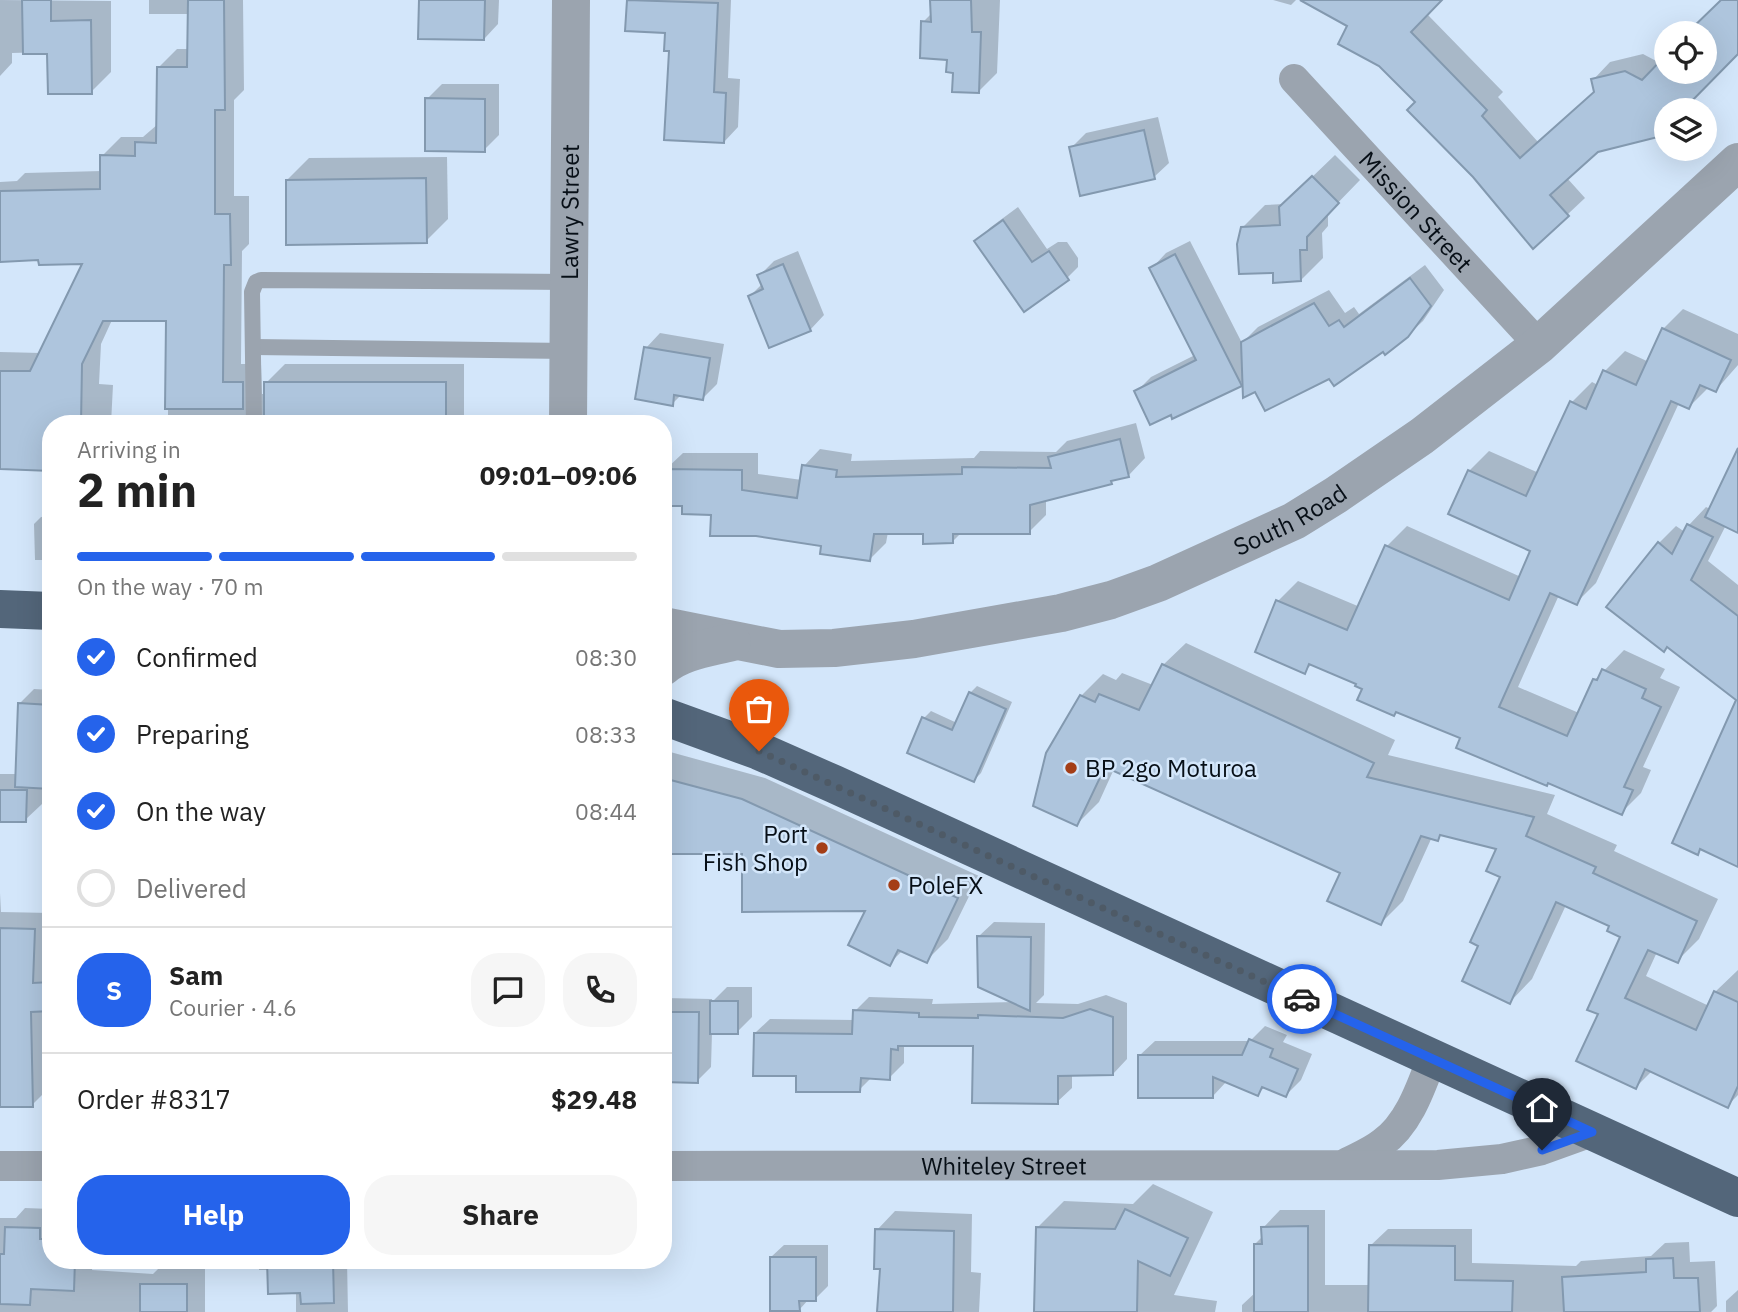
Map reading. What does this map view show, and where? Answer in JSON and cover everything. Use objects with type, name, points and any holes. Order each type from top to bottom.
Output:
[{"type":"highway","points":[[0,609],[42,611]]},
{"type":"highway","points":[[672,719],[759,751],[834,784],[1738,1198]]},
{"type":"street","name":"Lawry Street","points":[[568,415],[571,0]]},
{"type":"street","name":"Mission Street","points":[[1294,79],[1539,345]]},
{"type":"street","name":"South Road","points":[[672,628],[779,649],[834,648],[914,639],[1061,613],[1111,600],[1158,583],[1282,526],[1336,495],[1422,436],[1539,345],[1738,162]]},
{"type":"street","name":"South Road","points":[[672,661],[737,641]]},
{"type":"street","name":"Whiteley Street","points":[[1345,1163],[1384,1142],[1397,1129],[1421,1086],[1432,1058]]},
{"type":"street","name":"Whiteley Street","points":[[672,1166],[1469,1163],[1542,1150],[1592,1132]]},
{"type":"street","points":[[0,1167],[42,1166]]},
{"type":"lane","points":[[254,415],[252,292],[256,282],[570,282]]},
{"type":"lane","points":[[253,347],[569,351]]},
{"type":"building","points":[[22,0],[51,0],[51,21],[91,20],[92,94],[48,94],[47,54],[23,54]]},
{"type":"building","points":[[188,0],[224,0],[225,110],[215,110],[215,214],[230,214],[231,265],[224,265],[223,382],[243,382],[243,409],[165,409],[166,321],[103,321],[82,364],[81,415],[42,415],[42,471],[0,469],[0,371],[30,371],[82,264],[39,265],[38,260],[0,262],[0,191],[100,189],[100,155],[135,156],[135,142],[156,143],[157,67],[187,67]]},
{"type":"building","points":[[419,0],[485,0],[484,40],[418,39]]},
{"type":"building","points":[[627,0],[718,3],[714,92],[726,93],[724,143],[664,140],[669,51],[664,51],[665,33],[625,31]]},
{"type":"building","points":[[930,0],[971,0],[972,32],[981,32],[979,93],[952,92],[953,73],[946,72],[947,60],[920,58],[921,21],[931,22]]},
{"type":"building","points":[[1300,0],[1442,0],[1411,32],[1487,110],[1482,116],[1520,158],[1594,92],[1591,79],[1625,71],[1642,80],[1654,68],[1654,84],[1709,84],[1695,98],[1654,98],[1654,138],[1598,152],[1550,195],[1569,216],[1533,249],[1473,177],[1407,110],[1415,102],[1379,66],[1338,44],[1347,26]]},
{"type":"building","points":[[1721,0],[1738,0],[1738,54],[1717,75],[1717,21],[1699,21]]},
{"type":"building","points":[[425,98],[485,99],[485,152],[425,151]]},
{"type":"building","points":[[1144,130],[1155,179],[1080,196],[1069,147]]},
{"type":"building","points":[[1312,176],[1339,203],[1307,237],[1307,250],[1300,250],[1301,281],[1273,283],[1273,273],[1239,274],[1237,244],[1241,227],[1280,225],[1279,207]]},
{"type":"building","points":[[426,178],[427,243],[286,245],[286,180]]},
{"type":"building","points":[[1003,220],[1032,262],[1049,251],[1069,280],[1024,312],[974,241]]},
{"type":"building","points":[[1175,254],[1242,386],[1172,419],[1171,415],[1150,425],[1134,391],[1196,360],[1149,268]]},
{"type":"building","points":[[783,264],[811,331],[769,348],[748,296],[763,289],[757,275]]},
{"type":"building","points":[[1410,278],[1431,306],[1408,337],[1385,355],[1383,352],[1334,386],[1329,379],[1265,411],[1255,392],[1243,398],[1241,342],[1314,303],[1329,326],[1339,320],[1344,327]]},
{"type":"building","points":[[1662,328],[1731,360],[1716,392],[1700,385],[1689,409],[1671,401],[1577,605],[1550,593],[1499,707],[1567,736],[1593,679],[1597,680],[1602,669],[1646,689],[1642,698],[1661,707],[1624,787],[1633,790],[1622,815],[1456,748],[1460,738],[1396,712],[1394,716],[1357,700],[1362,689],[1355,686],[1356,684],[1309,664],[1305,674],[1255,652],[1276,600],[1347,630],[1385,545],[1509,600],[1530,551],[1448,514],[1468,470],[1526,496],[1570,401],[1586,409],[1603,370],[1636,385]]},
{"type":"building","points":[[644,347],[710,358],[703,400],[674,395],[673,406],[635,399]]},
{"type":"building","points":[[264,382],[446,382],[446,415],[264,415]]},
{"type":"building","points":[[1120,439],[1129,477],[1111,481],[1112,484],[1030,505],[1030,534],[953,534],[953,543],[923,544],[923,534],[874,534],[870,561],[820,554],[821,546],[756,536],[710,536],[711,515],[682,514],[682,506],[672,506],[672,469],[742,470],[742,490],[797,498],[802,465],[837,470],[836,477],[962,474],[962,467],[1051,468],[1048,457]]},
{"type":"building","points":[[1738,448],[1738,533],[1705,517]]},
{"type":"building","points":[[1687,524],[1713,537],[1691,580],[1738,616],[1738,867],[1700,849],[1698,855],[1672,843],[1736,700],[1667,647],[1664,652],[1606,607],[1658,542],[1672,554]]},
{"type":"building","points":[[1162,664],[1374,763],[1367,777],[1534,817],[1526,836],[1596,867],[1593,873],[1697,921],[1678,963],[1648,950],[1625,998],[1696,1030],[1714,991],[1738,1002],[1738,1086],[1728,1108],[1645,1069],[1636,1089],[1576,1061],[1598,1014],[1587,1010],[1620,937],[1607,931],[1609,926],[1556,902],[1510,1004],[1462,981],[1478,946],[1470,942],[1500,877],[1486,871],[1496,849],[1440,835],[1438,841],[1421,836],[1381,925],[1327,901],[1340,873],[1105,767],[1077,826],[1033,806],[1046,753],[1080,695],[1095,702],[1099,694],[1139,710]]},
{"type":"building","points":[[969,692],[1006,709],[974,782],[907,753],[922,717],[952,730]]},
{"type":"building","points":[[18,703],[42,704],[42,788],[15,787]]},
{"type":"building","points":[[672,780],[742,799],[958,898],[927,963],[898,950],[890,966],[848,945],[865,911],[742,912],[742,854],[672,854]]},
{"type":"building","points":[[0,790],[27,790],[26,822],[0,822]]},
{"type":"building","points":[[0,928],[35,929],[33,983],[42,982],[42,1011],[31,1012],[33,1107],[0,1107]]},
{"type":"building","points":[[977,936],[1031,937],[1030,1011],[978,987]]},
{"type":"building","points":[[710,1001],[738,1001],[738,1034],[710,1034]]},
{"type":"building","points":[[1090,1009],[1113,1017],[1113,1075],[1058,1076],[1058,1104],[972,1103],[973,1046],[898,1046],[898,1050],[891,1049],[890,1080],[861,1078],[860,1092],[796,1092],[796,1076],[753,1076],[754,1033],[852,1034],[853,1010],[919,1013],[919,1017],[978,1018],[978,1015],[1063,1018]]},
{"type":"building","points":[[672,1012],[699,1012],[698,1083],[672,1082]]},
{"type":"building","points":[[1249,1039],[1273,1049],[1270,1057],[1298,1069],[1286,1097],[1262,1087],[1258,1096],[1213,1077],[1213,1098],[1138,1098],[1138,1055],[1242,1055]]},
{"type":"building","points":[[1125,1209],[1188,1238],[1170,1276],[1138,1261],[1137,1312],[1034,1312],[1036,1227],[1115,1229]]},
{"type":"building","points":[[1308,1226],[1308,1312],[1254,1312],[1254,1244],[1262,1244],[1261,1227]]},
{"type":"building","points":[[5,1227],[40,1228],[42,1269],[75,1269],[74,1291],[31,1289],[30,1305],[0,1304],[0,1254],[4,1254]]},
{"type":"building","points":[[875,1229],[954,1231],[953,1312],[877,1312],[880,1269],[874,1269]]},
{"type":"building","points":[[1369,1245],[1455,1246],[1455,1280],[1513,1281],[1512,1312],[1368,1312]]},
{"type":"building","points":[[770,1257],[816,1257],[816,1301],[799,1301],[800,1311],[770,1311]]},
{"type":"building","points":[[1673,1258],[1674,1278],[1698,1278],[1700,1312],[1564,1312],[1562,1277],[1646,1272],[1646,1259]]},
{"type":"building","points":[[267,1269],[333,1269],[334,1303],[301,1304],[300,1293],[268,1294]]},
{"type":"building","points":[[140,1284],[187,1284],[187,1312],[140,1312]]},
{"type":"way so far","points":[[759,751],[1302,999]]},
{"type":"place","name":"BP 2go Moturoa","points":[[1071,768]]},
{"type":"place","name":"Port Fish Shop","points":[[822,848]]},
{"type":"place","name":"PoleFX","points":[[894,885]]},
{"type":"route","points":[[1302,999],[1592,1132],[1542,1150]]}]
